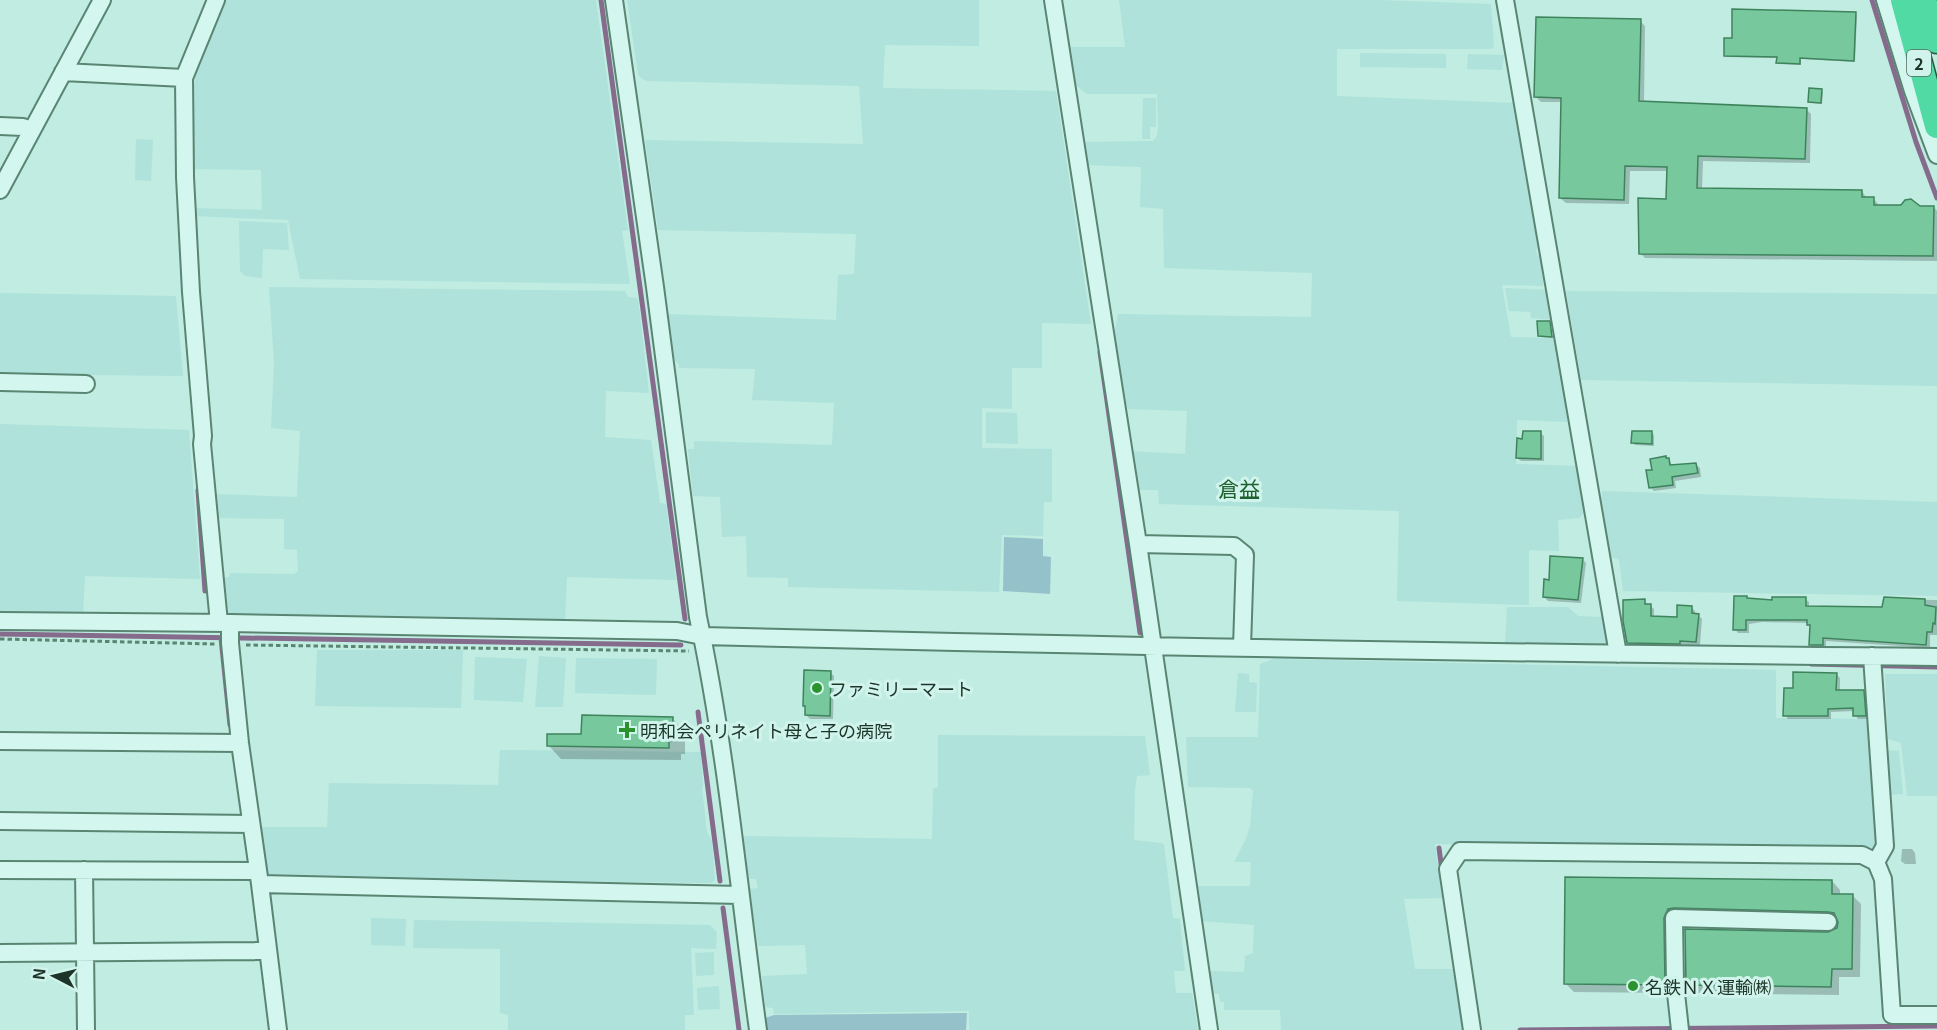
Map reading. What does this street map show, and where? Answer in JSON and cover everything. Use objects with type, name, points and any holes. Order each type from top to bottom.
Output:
[{"type":"highway","name":"2","points":[[1903,0],[1937,126]]},
{"type":"highway","name":"2","points":[[1924,0],[1937,41]]},
{"type":"street","points":[[0,190],[28,129],[63,72],[102,0]]},
{"type":"street","points":[[216,0],[184,78],[185,177],[191,280],[202,444],[226,635],[235,743],[246,824],[259,878],[263,951],[278,1030]]},
{"type":"street","points":[[614,0],[696,605],[719,734],[758,1030]]},
{"type":"street","points":[[1053,0],[1138,544],[1209,1030]]},
{"type":"street","points":[[1505,0],[1618,654]]},
{"type":"street","points":[[1885,0],[1913,91],[1937,155]]},
{"type":"street","points":[[63,72],[184,78]]},
{"type":"street","points":[[0,126],[28,129]]},
{"type":"street","points":[[0,382],[86,384]]},
{"type":"street","points":[[1138,544],[1234,546],[1245,555],[1242,647]]},
{"type":"street","points":[[0,621],[226,635],[677,631],[702,636],[1153,650],[1242,647],[1618,654],[1872,662],[1937,657]]},
{"type":"street","points":[[1872,662],[1885,846],[1876,862]]},
{"type":"street","points":[[0,741],[235,743]]},
{"type":"street","points":[[0,821],[246,824]]},
{"type":"street","points":[[1472,1030],[1448,868],[1460,850],[1862,855],[1876,862],[1883,879],[1892,1015],[1937,1015]]},
{"type":"street","points":[[0,870],[84,870],[740,895]]},
{"type":"street","points":[[84,870],[86,1030]]},
{"type":"street","points":[[1679,1026],[1675,984],[1674,918],[1828,922]]},
{"type":"street","points":[[0,953],[263,951]]},
{"type":"path","points":[[0,639],[226,635],[694,651]]},
{"type":"shaded area","points":[[225,0],[596,0],[628,230],[622,231],[630,284],[300,279],[288,220],[193,216],[192,208],[262,210],[261,170],[192,169],[188,83],[195,83],[195,73],[190,71]]},
{"type":"shaded area","points":[[627,0],[979,0],[979,46],[885,45],[883,88],[1056,91],[1091,324],[1042,323],[1042,368],[1012,368],[1012,409],[982,408],[982,448],[1052,449],[1052,502],[1044,502],[1043,536],[1002,535],[999,592],[788,587],[788,578],[747,577],[746,536],[722,537],[720,497],[693,496],[688,449],[694,449],[694,441],[832,445],[834,403],[752,400],[755,369],[679,368],[679,364],[675,361],[667,314],[836,320],[838,275],[854,274],[856,234],[658,230],[645,140],[863,144],[859,86],[647,81],[638,74]]},
{"type":"shaded area","points":[[1119,0],[1378,0],[1491,4],[1494,46],[1492,49],[1337,49],[1337,96],[1515,103],[1517,107],[1521,131],[1518,131],[1520,145],[1524,145],[1528,172],[1524,173],[1527,184],[1531,183],[1538,243],[1536,252],[1542,257],[1545,276],[1543,286],[1502,285],[1511,337],[1552,338],[1557,342],[1570,417],[1567,418],[1567,422],[1517,420],[1516,464],[1578,466],[1585,512],[1579,518],[1558,520],[1559,551],[1529,550],[1529,605],[1397,601],[1399,511],[1159,504],[1158,490],[1136,490],[1129,451],[1185,454],[1187,411],[1128,409],[1124,397],[1115,331],[1118,314],[1311,317],[1312,273],[1164,268],[1163,209],[1140,207],[1141,167],[1086,165],[1083,142],[1153,141],[1157,136],[1157,94],[1087,94],[1074,84],[1071,47],[1125,47]]},
{"type":"shaded area","points":[[1360,53],[1446,54],[1446,68],[1360,67]]},
{"type":"shaded area","points":[[1468,54],[1504,55],[1502,70],[1467,69]]},
{"type":"shaded area","points":[[1143,98],[1156,98],[1156,127],[1150,127],[1150,139],[1142,139]]},
{"type":"shaded area","points":[[136,139],[153,140],[151,181],[135,180]]},
{"type":"shaded area","points":[[239,221],[287,223],[289,250],[263,249],[262,278],[245,276],[240,271]]},
{"type":"shaded area","points":[[269,287],[625,291],[628,297],[638,298],[649,393],[606,391],[605,437],[651,440],[660,503],[666,504],[676,580],[567,577],[565,621],[231,616],[228,614],[223,578],[229,577],[230,573],[294,574],[298,571],[297,550],[284,549],[284,519],[217,518],[216,494],[297,497],[300,431],[271,428],[274,363]]},
{"type":"shaded area","points":[[1505,288],[1548,290],[1553,320],[1531,318],[1530,312],[1509,311]]},
{"type":"shaded area","points":[[1566,291],[1937,294],[1937,386],[1581,380]]},
{"type":"shaded area","points":[[0,293],[176,296],[183,376],[0,374]]},
{"type":"shaded area","points":[[986,412],[1017,413],[1018,444],[986,443]]},
{"type":"shaded area","points":[[0,424],[189,430],[200,579],[85,576],[83,614],[0,613]]},
{"type":"shaded area","points":[[1602,491],[1937,502],[1937,596],[1623,591],[1619,559],[1611,558],[1600,498]]},
{"type":"shaded area","points":[[1004,537],[1043,539],[1043,556],[1051,557],[1050,594],[1003,591]]},
{"type":"shaded area","points":[[1507,607],[1568,607],[1578,616],[1604,617],[1608,645],[1505,644]]},
{"type":"shaded area","points":[[317,650],[463,650],[461,708],[315,706]]},
{"type":"shaded area","points":[[539,656],[566,658],[563,707],[535,707]]},
{"type":"shaded area","points":[[475,657],[527,659],[523,702],[474,700]]},
{"type":"shaded area","points":[[576,658],[657,659],[656,695],[575,693]]},
{"type":"shaded area","points":[[1273,659],[1776,670],[1776,718],[1873,719],[1880,838],[1876,846],[1869,848],[1435,844],[1442,898],[1404,899],[1415,969],[1453,969],[1463,1030],[1281,1030],[1280,1010],[1224,1010],[1224,1002],[1220,1002],[1219,994],[1210,994],[1207,971],[1244,972],[1245,956],[1253,953],[1254,925],[1202,921],[1198,917],[1194,886],[1250,886],[1251,862],[1234,862],[1250,826],[1253,791],[1250,788],[1188,787],[1186,737],[1258,737],[1260,664]]},
{"type":"shaded area","points":[[1238,673],[1249,674],[1249,682],[1257,683],[1256,712],[1235,712]]},
{"type":"shaded area","points":[[1885,674],[1937,674],[1937,796],[1907,796],[1901,743],[1888,739]]},
{"type":"shaded area","points":[[938,735],[1145,736],[1150,775],[1137,776],[1134,840],[1164,844],[1173,918],[1180,919],[1185,971],[1174,971],[1176,993],[1192,993],[1198,1030],[969,1030],[969,1011],[774,1014],[773,1008],[765,1007],[762,976],[807,974],[805,945],[758,946],[749,889],[758,888],[756,879],[749,879],[741,836],[932,839],[933,789],[938,787]]},
{"type":"shaded area","points":[[500,750],[701,752],[702,788],[707,832],[712,841],[715,880],[711,883],[266,877],[260,827],[327,827],[329,783],[498,785]]},
{"type":"shaded area","points":[[1886,750],[1899,751],[1903,794],[1888,795]]},
{"type":"shaded area","points":[[371,918],[406,919],[405,946],[371,945]]},
{"type":"shaded area","points":[[414,920],[710,925],[717,932],[716,949],[691,948],[694,1015],[685,1015],[685,1030],[508,1030],[508,1015],[500,1013],[500,949],[413,948]]},
{"type":"shaded area","points":[[714,952],[714,975],[696,976],[695,953]]},
{"type":"shaded area","points":[[719,986],[720,1009],[698,1010],[697,988]]},
{"type":"shaded area","points":[[967,1013],[966,1030],[767,1030],[765,1018],[774,1015]]},
{"type":"building","points":[[1732,9],[1856,12],[1854,61],[1800,58],[1800,64],[1776,63],[1777,57],[1724,56],[1724,38],[1732,38]]},
{"type":"building","points":[[1536,17],[1641,19],[1639,101],[1807,108],[1805,159],[1698,156],[1697,188],[1862,190],[1862,197],[1874,197],[1874,205],[1901,205],[1905,200],[1911,199],[1920,206],[1934,206],[1933,256],[1639,254],[1638,198],[1666,199],[1667,167],[1625,166],[1624,200],[1559,198],[1561,98],[1534,97]]},
{"type":"building","points":[[1809,88],[1822,89],[1821,103],[1808,102]]},
{"type":"building","points":[[1537,321],[1550,321],[1552,337],[1538,336]]},
{"type":"building","points":[[1523,431],[1541,431],[1541,459],[1516,458],[1517,438],[1522,439]]},
{"type":"building","points":[[1632,431],[1652,431],[1652,444],[1631,443]]},
{"type":"building","points":[[1666,456],[1669,458],[1670,465],[1696,463],[1698,473],[1672,477],[1673,485],[1649,488],[1646,470],[1652,470],[1650,459]]},
{"type":"building","points":[[1550,556],[1583,558],[1578,600],[1543,597],[1544,579],[1549,580]]},
{"type":"building","points":[[1734,596],[1772,600],[1772,597],[1806,597],[1806,606],[1882,607],[1884,597],[1925,599],[1925,605],[1936,607],[1935,624],[1933,623],[1932,632],[1927,632],[1926,645],[1823,638],[1823,645],[1809,645],[1810,625],[1807,625],[1807,620],[1746,620],[1746,630],[1733,630]]},
{"type":"building","points":[[1645,599],[1645,604],[1651,604],[1651,616],[1677,617],[1677,605],[1692,606],[1692,613],[1699,614],[1696,642],[1627,643],[1623,621],[1623,600]]},
{"type":"building","name":"ファミリーマート","points":[[804,670],[831,671],[830,716],[805,715]]},
{"type":"building","points":[[1793,672],[1837,673],[1836,690],[1864,690],[1866,716],[1853,716],[1853,708],[1828,709],[1828,716],[1783,716],[1784,688],[1793,688]]},
{"type":"building","points":[[582,715],[673,717],[672,741],[669,741],[669,748],[547,746],[547,734],[581,734]]},
{"type":"building","points":[[1565,877],[1832,880],[1832,894],[1853,894],[1852,969],[1832,969],[1831,987],[1686,985],[1685,929],[1828,932],[1837,928],[1838,922],[1834,913],[1828,912],[1674,908],[1668,909],[1664,918],[1665,985],[1564,984]]},
{"type":"waterway","points":[[601,0],[685,619]]},
{"type":"waterway","points":[[1872,0],[1916,142],[1937,198]]},
{"type":"waterway","points":[[1100,352],[1140,633]]},
{"type":"waterway","points":[[198,490],[205,591]]},
{"type":"waterway","points":[[0,634],[681,645]]},
{"type":"waterway","points":[[221,638],[230,725]]},
{"type":"waterway","points":[[1811,664],[1937,667]]},
{"type":"waterway","points":[[698,712],[720,881]]},
{"type":"waterway","points":[[1439,848],[1442,871]]},
{"type":"waterway","points":[[723,908],[739,1030]]},
{"type":"waterway","points":[[1520,1030],[1937,1026]]},
{"type":"place","name":"ファミリーマート","points":[[817,688]]},
{"type":"place","name":"明和会ペリネイト母と子の病院","points":[[627,730]]},
{"type":"place","name":"名鉄ＮＸ運輸㈱","points":[[1633,986]]},
{"type":"district","name":"倉益","points":[[1239,488]]}]
